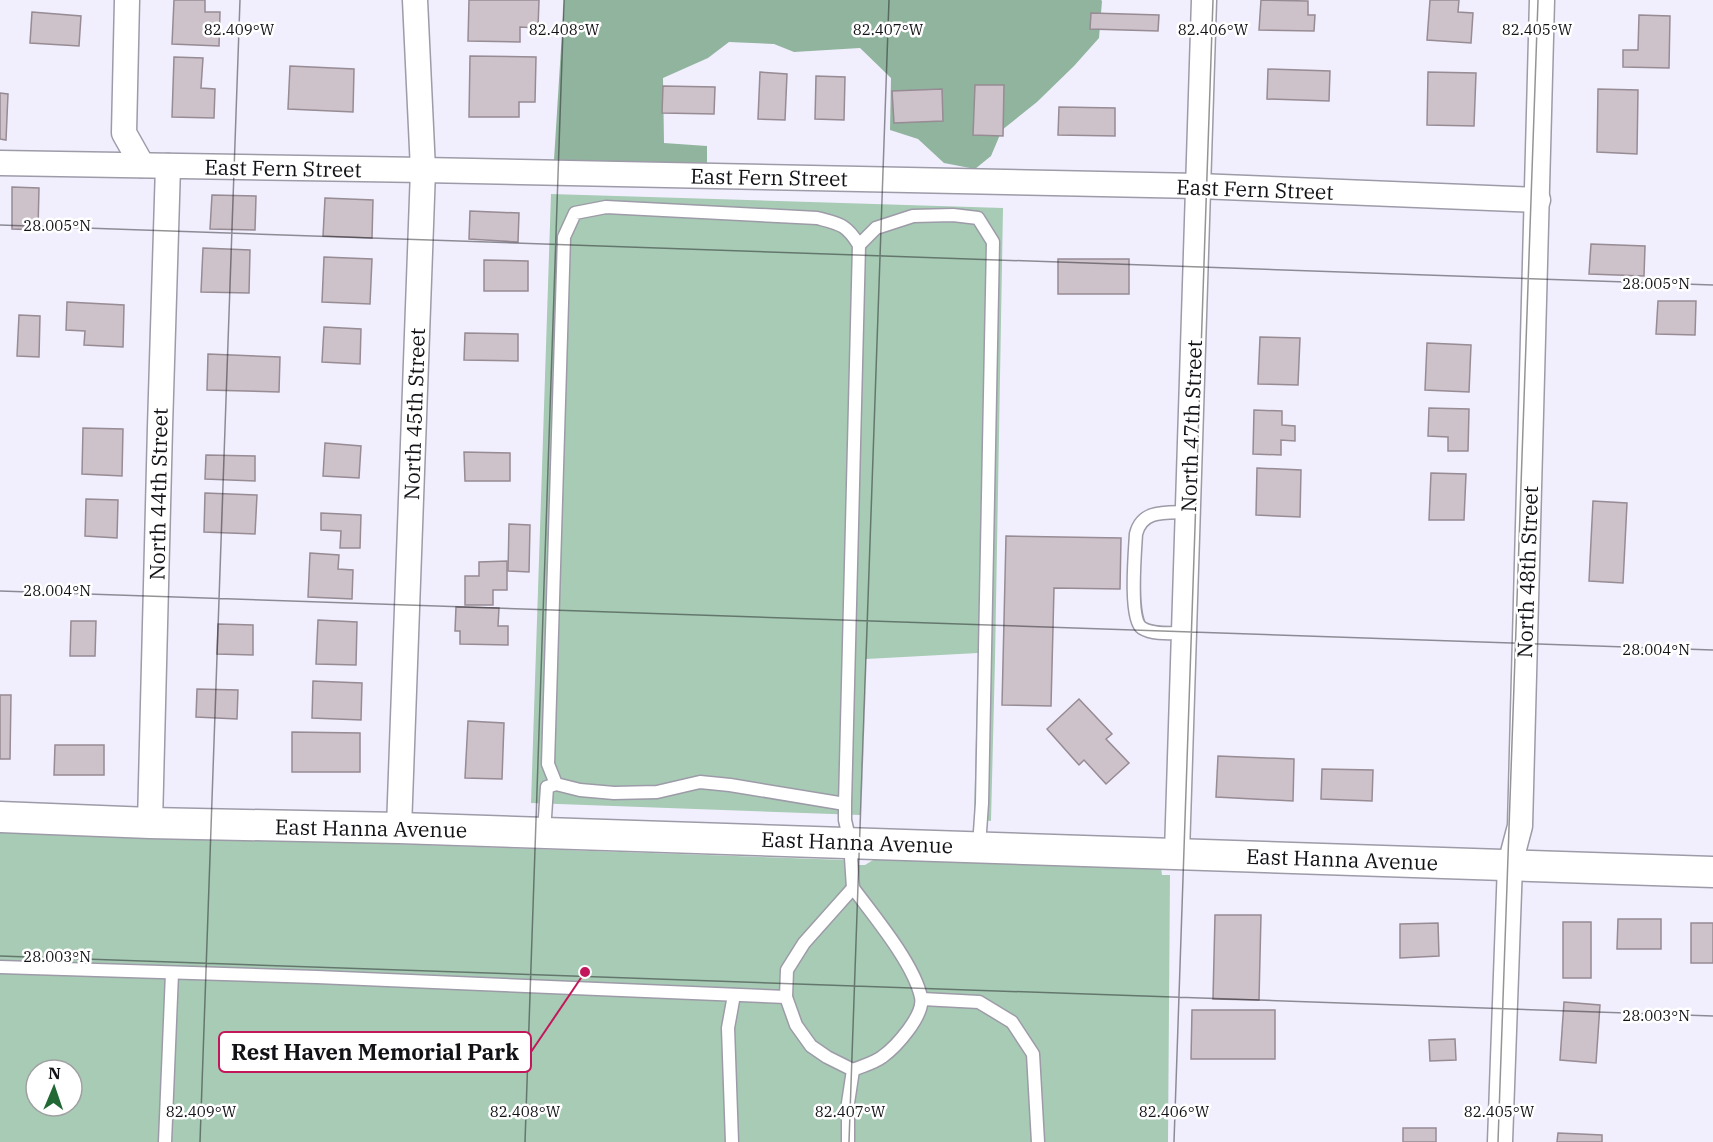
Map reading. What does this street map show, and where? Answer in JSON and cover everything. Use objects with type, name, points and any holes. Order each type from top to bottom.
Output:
[{"type":"street","points":[[128,0],[124,134],[142,165]]},
{"type":"street","name":"North 45th Street","points":[[399,828],[423,170],[415,0]]},
{"type":"street","name":"North 47th Street","points":[[1177,853],[1204,0]]},
{"type":"street","name":"North 48th Street","points":[[1500,1142],[1510,864],[1520,826],[1542,0]]},
{"type":"street","name":"East Fern Street","points":[[0,163],[1198,186],[1538,200]]},
{"type":"street","name":"North 44th Street","points":[[150,823],[168,166]]},
{"type":"street","name":"East Hanna Avenue","points":[[0,817],[150,823],[544,832],[1713,872]]},
{"type":"lane","points":[[556,784],[548,764],[564,237],[576,213],[606,207],[817,218],[840,224],[852,232],[859,245],[845,820],[850,842],[853,888],[911,972],[922,999],[915,1020],[900,1041],[881,1058],[853,1070],[827,1058],[811,1046],[796,1025],[786,997],[787,970],[804,943],[853,888]]},
{"type":"lane","points":[[859,245],[876,228],[913,216],[953,215],[978,218],[993,242],[982,802],[979,846]]},
{"type":"lane","points":[[1184,633],[1152,632],[1138,626],[1134,594],[1136,534],[1142,519],[1163,513],[1188,512]]},
{"type":"lane","points":[[544,832],[547,787],[556,784],[580,790],[614,793],[657,792],[700,782],[845,804]]},
{"type":"lane","points":[[0,967],[317,977],[786,997]]},
{"type":"lane","points":[[165,1142],[172,973]]},
{"type":"lane","points":[[732,1142],[728,1028],[734,995]]},
{"type":"lane","points":[[922,999],[979,1002],[1012,1022],[1033,1054],[1038,1142]]},
{"type":"lane","points":[[848,1142],[848,1103],[853,1070]]},
{"type":"green space","points":[[564,0],[1102,1],[1099,38],[1037,102],[1002,130],[991,156],[975,169],[944,163],[918,139],[890,130],[891,78],[860,48],[794,52],[774,44],[729,42],[708,58],[663,78],[664,143],[707,146],[707,163],[554,160]]},
{"type":"green space","points":[[551,194],[1003,208],[991,821],[974,819],[978,653],[866,659],[860,815],[531,803]]},
{"type":"green space","points":[[0,830],[845,860],[846,865],[865,865],[878,857],[1161,867],[1162,875],[1170,875],[1168,1142],[0,1142]]},
{"type":"building","points":[[174,0],[205,0],[205,12],[220,12],[219,46],[172,44]]},
{"type":"building","points":[[469,0],[539,0],[538,28],[520,27],[520,42],[468,41]]},
{"type":"building","points":[[1261,0],[1308,1],[1308,15],[1315,15],[1314,31],[1259,30]]},
{"type":"building","points":[[1430,0],[1459,0],[1458,12],[1473,13],[1471,43],[1427,40]]},
{"type":"building","points":[[32,12],[81,16],[79,46],[30,43]]},
{"type":"building","points":[[1091,13],[1159,15],[1158,31],[1090,29]]},
{"type":"building","points":[[1639,15],[1670,16],[1669,68],[1623,67],[1623,50],[1638,50]]},
{"type":"building","points":[[470,56],[536,57],[535,102],[519,102],[519,117],[469,117]]},
{"type":"building","points":[[174,57],[203,58],[201,88],[215,89],[214,118],[172,117]]},
{"type":"building","points":[[290,66],[354,69],[353,112],[288,109]]},
{"type":"building","points":[[1268,69],[1330,71],[1329,101],[1267,99]]},
{"type":"building","points":[[760,72],[787,74],[785,120],[758,119]]},
{"type":"building","points":[[1428,72],[1476,73],[1474,126],[1427,125]]},
{"type":"building","points":[[816,76],[845,77],[844,120],[815,119]]},
{"type":"building","points":[[975,85],[1004,85],[1003,136],[973,135]]},
{"type":"building","points":[[663,86],[715,87],[714,114],[662,113]]},
{"type":"building","points":[[942,89],[943,121],[894,123],[892,91]]},
{"type":"building","points":[[1598,89],[1638,90],[1637,154],[1597,152]]},
{"type":"building","points":[[0,93],[8,94],[6,140],[0,139]]},
{"type":"building","points":[[1059,107],[1115,108],[1115,136],[1058,135]]},
{"type":"building","points":[[12,187],[39,188],[38,230],[12,229]]},
{"type":"building","points":[[212,195],[256,196],[255,230],[210,229]]},
{"type":"building","points":[[325,198],[373,200],[372,238],[323,236]]},
{"type":"building","points":[[470,211],[519,213],[518,242],[469,239]]},
{"type":"building","points":[[1591,244],[1645,246],[1644,276],[1589,274]]},
{"type":"building","points":[[203,248],[250,250],[249,293],[201,292]]},
{"type":"building","points":[[324,257],[372,259],[370,304],[322,302]]},
{"type":"building","points":[[1058,259],[1129,259],[1129,294],[1058,294]]},
{"type":"building","points":[[484,260],[528,261],[528,291],[484,291]]},
{"type":"building","points":[[1658,301],[1696,301],[1695,335],[1656,334]]},
{"type":"building","points":[[67,302],[124,305],[123,347],[84,345],[85,331],[66,330]]},
{"type":"building","points":[[19,315],[40,316],[39,357],[17,356]]},
{"type":"building","points":[[324,327],[361,329],[360,364],[322,362]]},
{"type":"building","points":[[465,333],[518,334],[518,361],[464,360]]},
{"type":"building","points":[[1260,337],[1300,338],[1298,385],[1258,384]]},
{"type":"building","points":[[1427,343],[1471,345],[1469,392],[1425,390]]},
{"type":"building","points":[[208,354],[280,357],[279,392],[207,390]]},
{"type":"building","points":[[1429,408],[1469,409],[1468,451],[1448,451],[1448,437],[1428,436]]},
{"type":"building","points":[[1254,410],[1282,411],[1282,425],[1295,426],[1295,441],[1281,440],[1281,455],[1253,454]]},
{"type":"building","points":[[83,428],[123,429],[122,476],[82,474]]},
{"type":"building","points":[[325,443],[361,446],[359,478],[323,476]]},
{"type":"building","points":[[464,452],[510,453],[510,481],[465,481]]},
{"type":"building","points":[[206,455],[255,456],[255,481],[205,479]]},
{"type":"building","points":[[1257,468],[1301,470],[1300,517],[1256,515]]},
{"type":"building","points":[[1431,473],[1466,474],[1464,520],[1429,520]]},
{"type":"building","points":[[205,493],[257,495],[255,534],[204,532]]},
{"type":"building","points":[[86,499],[118,500],[117,538],[85,536]]},
{"type":"building","points":[[1593,501],[1627,503],[1623,583],[1589,581]]},
{"type":"building","points":[[321,513],[361,515],[360,548],[340,548],[341,531],[321,530]]},
{"type":"building","points":[[509,524],[530,525],[529,572],[508,571]]},
{"type":"building","points":[[1006,536],[1121,538],[1120,589],[1054,588],[1051,706],[1002,705]]},
{"type":"building","points":[[310,553],[339,555],[338,569],[353,570],[352,599],[308,597]]},
{"type":"building","points":[[507,561],[507,590],[493,590],[493,605],[465,605],[465,576],[479,576],[479,562]]},
{"type":"building","points":[[456,607],[499,608],[498,626],[508,626],[508,645],[460,644],[460,631],[455,631]]},
{"type":"building","points":[[318,620],[357,622],[356,665],[316,664]]},
{"type":"building","points":[[71,621],[96,621],[95,656],[70,656]]},
{"type":"building","points":[[218,624],[253,625],[253,655],[217,654]]},
{"type":"building","points":[[313,681],[362,683],[361,720],[312,718]]},
{"type":"building","points":[[197,689],[238,690],[237,719],[196,717]]},
{"type":"building","points":[[0,695],[11,695],[10,759],[0,759]]},
{"type":"building","points":[[1079,699],[1112,734],[1106,739],[1129,763],[1106,784],[1084,760],[1079,765],[1047,729]]},
{"type":"building","points":[[468,721],[504,723],[502,779],[465,778]]},
{"type":"building","points":[[292,732],[360,733],[360,772],[292,772]]},
{"type":"building","points":[[55,745],[104,745],[104,775],[54,775]]},
{"type":"building","points":[[1218,756],[1294,759],[1293,801],[1216,797]]},
{"type":"building","points":[[1322,769],[1373,770],[1372,801],[1321,799]]},
{"type":"building","points":[[1215,915],[1261,915],[1259,1000],[1213,999]]},
{"type":"building","points":[[1618,919],[1661,919],[1661,949],[1617,949]]},
{"type":"building","points":[[1563,922],[1591,922],[1591,978],[1563,978]]},
{"type":"building","points":[[1438,923],[1439,956],[1400,958],[1400,924]]},
{"type":"building","points":[[1691,923],[1713,923],[1713,963],[1691,963]]},
{"type":"building","points":[[1564,1002],[1600,1005],[1596,1063],[1560,1060]]},
{"type":"building","points":[[1192,1010],[1275,1010],[1275,1059],[1191,1059]]},
{"type":"building","points":[[1455,1039],[1456,1060],[1430,1061],[1429,1040]]},
{"type":"building","points":[[1403,1128],[1436,1128],[1436,1142],[1403,1142]]},
{"type":"building","points":[[1558,1133],[1602,1135],[1602,1142],[1557,1142]]},
{"type":"place","name":"Rest Haven Memorial Park","points":[[585,972]]}]
